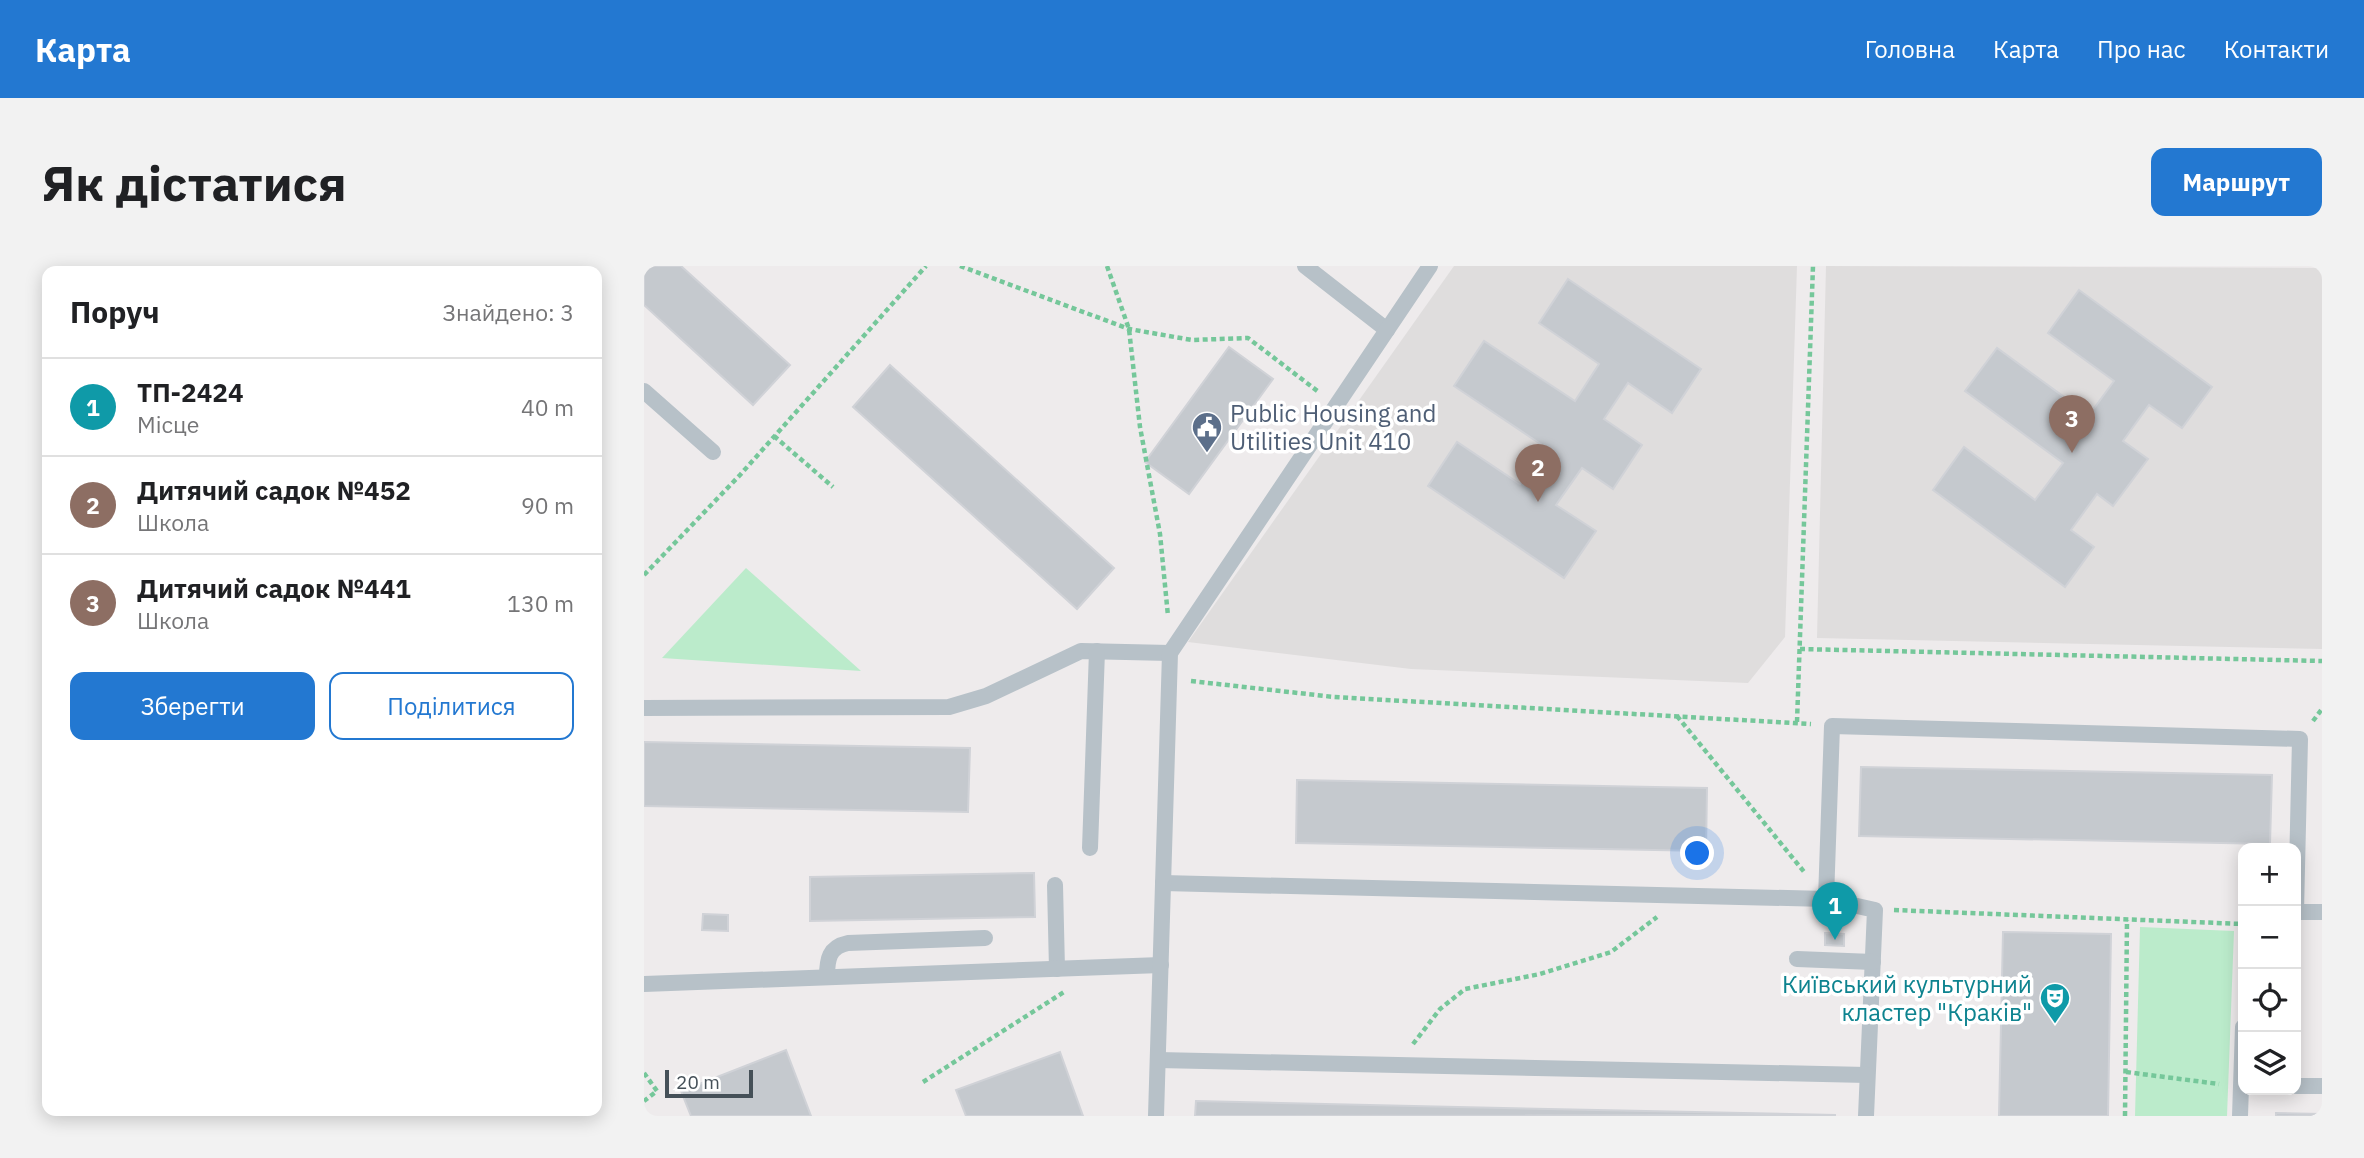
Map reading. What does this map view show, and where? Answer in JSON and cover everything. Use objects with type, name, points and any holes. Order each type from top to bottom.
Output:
[{"type":"lane","points":[[1305,266],[1387,330]]},
{"type":"lane","points":[[1156,1116],[1170,653],[1430,266]]},
{"type":"lane","points":[[644,391],[713,452]]},
{"type":"lane","points":[[644,708],[949,707],[971,703],[1081,651],[1170,653]]},
{"type":"lane","points":[[1090,848],[1097,651]]},
{"type":"lane","points":[[1826,898],[1832,726],[2300,739],[2296,906]]},
{"type":"lane","points":[[1163,883],[1826,898],[1875,910],[1866,1116]]},
{"type":"lane","points":[[1055,885],[1057,969]]},
{"type":"lane","points":[[2301,912],[2322,912]]},
{"type":"lane","points":[[827,977],[827,961],[831,951],[838,945],[985,938]]},
{"type":"lane","points":[[1797,959],[1873,962]]},
{"type":"lane","points":[[644,984],[1161,965]]},
{"type":"lane","points":[[1158,1060],[1867,1075]]},
{"type":"lane","points":[[2301,1086],[2322,1086]]},
{"type":"lane","points":[[2240,1116],[2241,1095]]},
{"type":"path","points":[[644,575],[740,475],[926,266]]},
{"type":"path","points":[[960,266],[1129,329],[1192,340],[1248,338],[1336,405]]},
{"type":"path","points":[[1107,266],[1129,329],[1140,427],[1160,534],[1170,653]]},
{"type":"path","points":[[1170,678],[1334,697],[1797,722],[1813,266]]},
{"type":"path","points":[[774,436],[832,487]]},
{"type":"path","points":[[1800,649],[2322,661]]},
{"type":"path","points":[[1677,716],[1826,898]]},
{"type":"path","points":[[1397,1065],[1440,1009],[1465,989],[1540,974],[1611,952],[1686,895]]},
{"type":"path","points":[[1875,910],[2238,924]]},
{"type":"path","points":[[2125,1116],[2126,919]]},
{"type":"path","points":[[923,1082],[1070,989]]},
{"type":"path","points":[[2126,1072],[2238,1086]]},
{"type":"path","points":[[644,1073],[657,1091],[644,1101]]},
{"type":"shaded area","points":[[1454,266],[1797,266],[1785,637],[1748,683],[1411,669],[1188,642]]},
{"type":"shaded area","points":[[1826,266],[2322,268],[2322,649],[1817,638]]},
{"type":"green space","points":[[746,568],[861,671],[662,658]]},
{"type":"green space","points":[[2140,927],[2234,931],[2227,1116],[2135,1116]]},
{"type":"building","points":[[644,266],[681,266],[790,365],[753,405],[644,305]]},
{"type":"building","points":[[1568,279],[1701,369],[1672,413],[1628,383],[1604,419],[1642,445],[1613,489],[1582,468],[1556,505],[1596,531],[1564,578],[1428,486],[1457,442],[1520,484],[1545,447],[1454,386],[1484,341],[1575,401],[1599,364],[1539,323]]},
{"type":"building","points":[[2079,290],[2212,387],[2182,428],[2149,405],[2123,441],[2148,459],[2113,506],[2097,494],[2071,530],[2094,547],[2065,587],[1933,490],[1964,447],[2035,500],[2063,463],[1965,391],[1997,348],[2089,415],[2114,381],[2048,333]]},
{"type":"building","points":[[1229,347],[1273,379],[1189,494],[1145,462]]},
{"type":"building","points":[[890,365],[1114,568],[1077,609],[853,407]]},
{"type":"building","points":[[644,742],[970,748],[968,812],[644,806]]},
{"type":"building","points":[[1861,767],[2272,775],[2270,843],[1859,836]]},
{"type":"building","points":[[1297,780],[1707,788],[1706,851],[1296,843]]},
{"type":"building","points":[[1034,873],[1035,917],[810,921],[810,877]]},
{"type":"building","points":[[703,914],[728,915],[728,931],[702,930]]},
{"type":"building","name":"Київський культурний кластер \"Краків\"","points":[[2003,932],[2111,934],[2108,1116],[1999,1116]]},
{"type":"building","points":[[1825,933],[1844,934],[1844,946],[1825,945]]},
{"type":"building","points":[[786,1050],[811,1116],[691,1116],[681,1091]]},
{"type":"building","points":[[1060,1052],[1083,1116],[966,1116],[956,1090]]},
{"type":"building","points":[[1196,1101],[1458,1107],[1836,1115],[1195,1116]]},
{"type":"building","points":[[2276,1113],[2322,1114],[2322,1116],[2276,1116]]},
{"type":"place","name":"Дитячий садок №441","points":[[2072,453]]},
{"type":"place","name":"Public Housing and Utilities Unit 410","points":[[1207,454]]},
{"type":"place","name":"Дитячий садок №452","points":[[1538,502]]},
{"type":"place","name":"ТП-2424","points":[[1835,940]]},
{"type":"place","name":"Київський культурний кластер \"Краків\"","points":[[2055,1025]]}]
